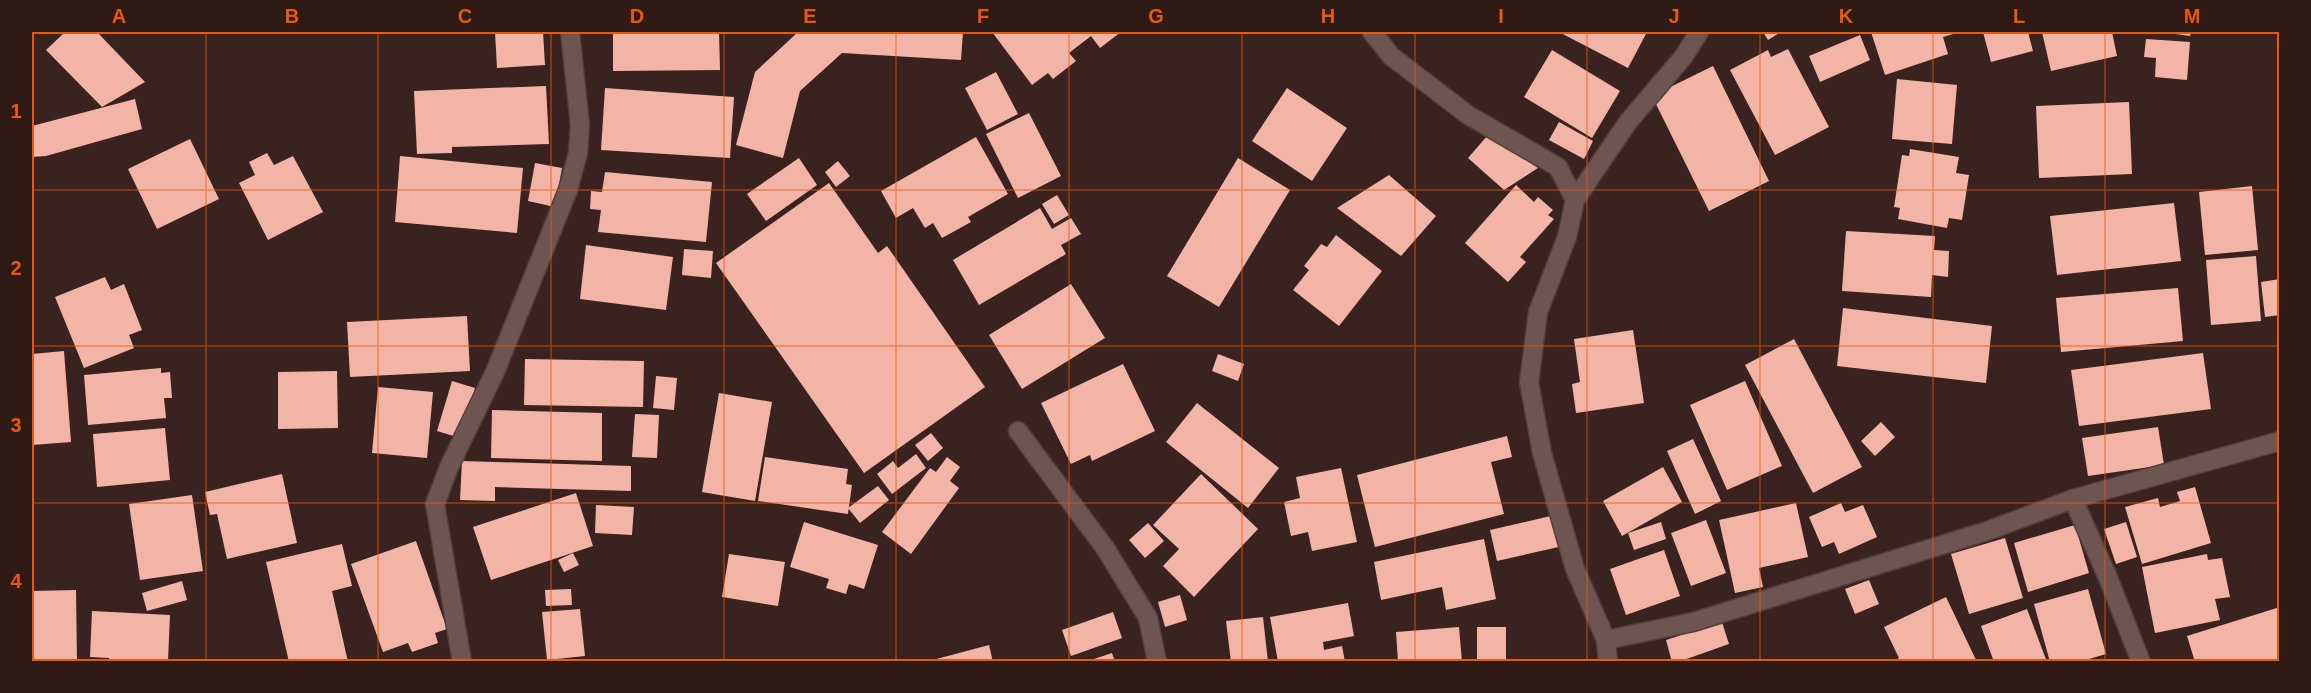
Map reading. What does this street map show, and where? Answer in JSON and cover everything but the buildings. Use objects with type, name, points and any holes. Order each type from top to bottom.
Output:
[{"type":"street","points":[[462,662],[435,504],[449,467],[495,372],[568,190],[578,153],[580,125],[570,32]]},
{"type":"street","points":[[1372,32],[1391,56],[1468,115],[1558,167],[1575,200]]},
{"type":"street","points":[[1608,662],[1606,640],[1575,568],[1542,453],[1529,382],[1538,312],[1566,237],[1575,200],[1628,122],[1684,56],[1699,32]]},
{"type":"street","points":[[1018,431],[1105,548],[1148,618],[1157,662]]},
{"type":"street","points":[[1606,640],[1693,622],[1987,531],[2073,499],[2280,441]]},
{"type":"street","points":[[2073,499],[2109,580],[2141,662]]}]
